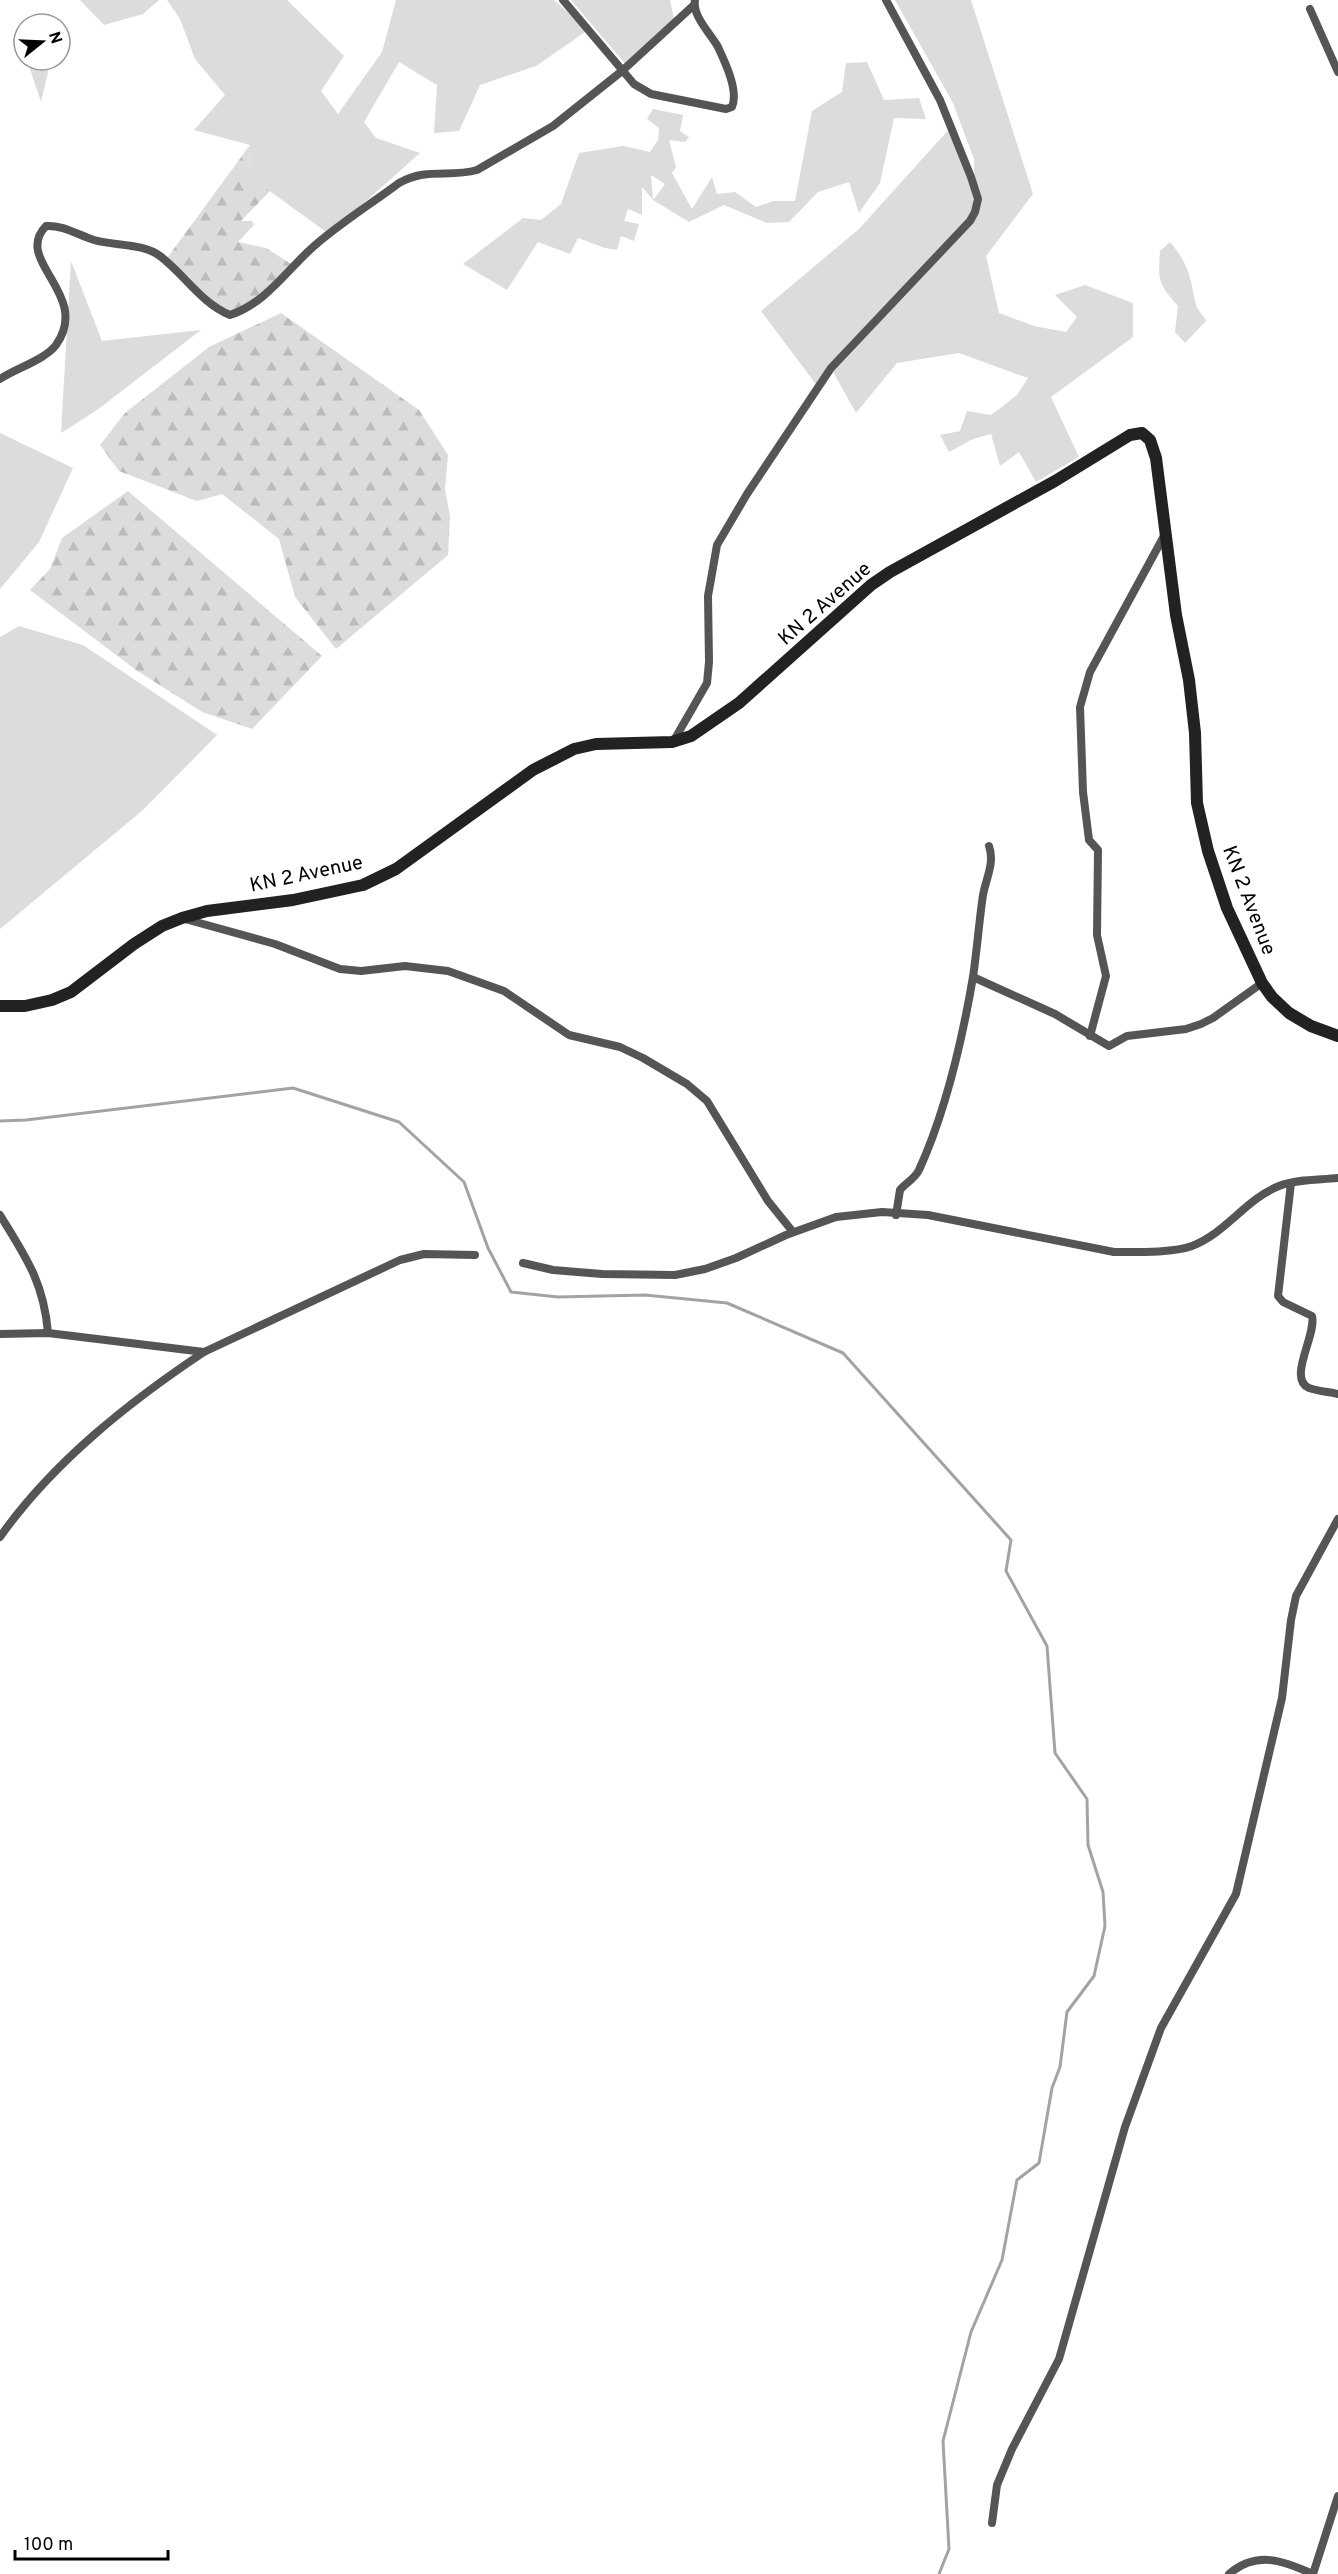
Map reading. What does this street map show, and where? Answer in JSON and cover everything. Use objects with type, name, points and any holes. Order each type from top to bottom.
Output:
[{"type":"main road","name":"KN 2 Avenue","points":[[0,1006],[25,1006],[52,1000],[71,992],[162,926],[182,918],[207,911],[293,900],[363,885],[396,869],[533,770],[574,749],[596,744],[672,742],[705,729],[739,703],[871,585],[890,572],[1055,481],[1130,435],[1142,433],[1150,440],[1153,449],[1164,536],[1190,690],[1195,733],[1197,803],[1208,851],[1227,908],[1262,983],[1272,997],[1289,1013],[1311,1026],[1338,1036]]},
{"type":"street","points":[[0,379],[48,353],[56,345],[63,329],[67,313],[63,297],[41,261],[36,248],[38,234],[46,226],[56,225],[95,240],[147,249],[159,255],[215,308],[230,315],[273,289],[313,247],[399,183],[413,175],[429,172],[464,174],[477,170],[553,126],[622,71],[694,2],[718,48],[735,93],[732,107],[726,109],[651,94],[634,84],[622,71],[563,0]]},
{"type":"street","points":[[672,742],[707,683],[708,596],[717,545],[747,494],[831,368],[970,222],[975,212],[978,199],[940,100],[886,0]]},
{"type":"street","points":[[1310,9],[1338,72]]},
{"type":"street","points":[[1090,1036],[1106,976],[1097,935],[1098,850],[1089,840],[1083,792],[1080,707],[1090,672],[1164,536]]},
{"type":"street","points":[[896,1215],[900,1190],[915,1177],[919,1170],[943,1103],[973,977],[984,893],[992,855],[989,846]]},
{"type":"street","points":[[182,918],[275,944],[340,969],[362,971],[405,966],[448,971],[504,991],[569,1035],[620,1047],[643,1058],[687,1084],[707,1101],[768,1201],[793,1232]]},
{"type":"street","points":[[973,977],[1055,1014],[1109,1046],[1126,1036],[1186,1029],[1213,1018],[1262,983]]},
{"type":"street","points":[[523,1263],[553,1270],[602,1274],[675,1275],[705,1269],[793,1232],[836,1217],[882,1212],[896,1215],[928,1215],[1114,1252],[1140,1252],[1192,1246],[1225,1227],[1267,1192],[1291,1183],[1338,1178]]},
{"type":"street","points":[[1291,1183],[1278,1296],[1283,1302],[1309,1313],[1313,1321],[1300,1372],[1304,1384],[1309,1388],[1338,1394]]},
{"type":"street","points":[[0,1215],[39,1283],[46,1306],[48,1334]]},
{"type":"street","points":[[0,1537],[60,1467],[126,1408],[159,1382],[204,1352],[400,1260],[424,1254],[475,1255]]},
{"type":"street","points":[[0,1334],[48,1334],[204,1352]]},
{"type":"street","points":[[992,2523],[997,2485],[1012,2449],[1059,2359],[1125,2127],[1161,2028],[1236,1894],[1282,1698],[1296,1596],[1338,1519]]},
{"type":"street","points":[[1229,2574],[1242,2565],[1275,2558],[1313,2574],[1338,2496]]},
{"type":"green space","points":[[80,0],[159,0],[143,14],[104,25]]},
{"type":"green space","points":[[167,0],[287,0],[344,56],[321,91],[338,114],[382,52],[396,0],[554,0],[588,30],[536,66],[480,85],[459,131],[434,133],[437,85],[399,62],[364,122],[376,138],[420,153],[329,234],[249,176],[250,145],[194,130],[225,95],[195,59],[180,19]]},
{"type":"green space","points":[[571,0],[670,0],[674,19],[627,66]]},
{"type":"green space","points":[[895,0],[971,0],[1033,194],[986,256],[999,313],[1034,326],[1066,332],[1077,317],[1055,295],[1085,285],[1133,303],[1133,337],[1051,397],[1079,457],[1036,482],[1019,452],[1000,466],[991,434],[973,439],[949,452],[940,435],[960,431],[967,411],[991,415],[1017,395],[1028,378],[959,353],[897,363],[856,413],[832,370],[818,387],[761,311],[859,229],[951,127],[967,166],[975,207],[974,159],[953,103]]},
{"type":"green space","points":[[867,62],[884,100],[919,98],[926,119],[894,118],[880,183],[859,213],[849,182],[818,192],[789,222],[767,223],[724,205],[689,222],[653,200],[642,187],[642,215],[628,209],[624,221],[639,224],[634,241],[621,236],[617,250],[578,238],[570,254],[538,242],[507,290],[463,264],[523,218],[541,220],[561,204],[579,153],[623,146],[650,152],[658,140],[659,128],[647,119],[653,109],[683,115],[680,131],[689,137],[685,142],[669,140],[676,167],[672,173],[692,209],[712,177],[717,194],[735,192],[756,207],[773,201],[795,201],[812,111],[842,92],[846,63]],"holes":[[[651,175],[665,184],[654,199],[653,199]]]},
{"type":"green space","points":[[31,72],[48,72],[41,102]]},
{"type":"green space","points":[[250,145],[249,176],[270,191],[241,221],[252,221],[254,225],[238,242],[266,248],[291,264],[270,291],[232,311],[213,307],[165,261]]},
{"type":"green space","points":[[1170,242],[1185,265],[1196,305],[1206,321],[1185,343],[1175,332],[1178,306],[1163,287],[1160,276],[1160,251]]},
{"type":"green space","points":[[71,261],[102,341],[201,330],[97,410],[61,433]]},
{"type":"green space","points":[[281,313],[419,410],[448,455],[445,489],[450,517],[448,555],[336,649],[295,597],[279,539],[222,494],[197,501],[119,471],[100,445],[125,413],[209,347]]},
{"type":"green space","points":[[0,433],[73,468],[39,542],[0,589]]},
{"type":"green space","points":[[128,491],[322,656],[252,729],[202,712],[136,670],[30,590],[50,569],[62,538]]},
{"type":"green space","points":[[19,626],[83,645],[217,735],[143,810],[0,929],[0,637]]},
{"type":"waterway","points":[[0,1121],[26,1120],[293,1088],[399,1122],[464,1182],[488,1248],[511,1292],[558,1297],[645,1295],[727,1303],[843,1353],[1011,1540],[1006,1571],[1047,1646],[1055,1753],[1087,1799],[1088,1845],[1103,1892],[1105,1926],[1094,1976],[1067,2012],[1060,2067],[1052,2088],[1039,2163],[1017,2180],[1002,2260],[971,2332],[943,2441],[949,2549],[939,2574]]}]
